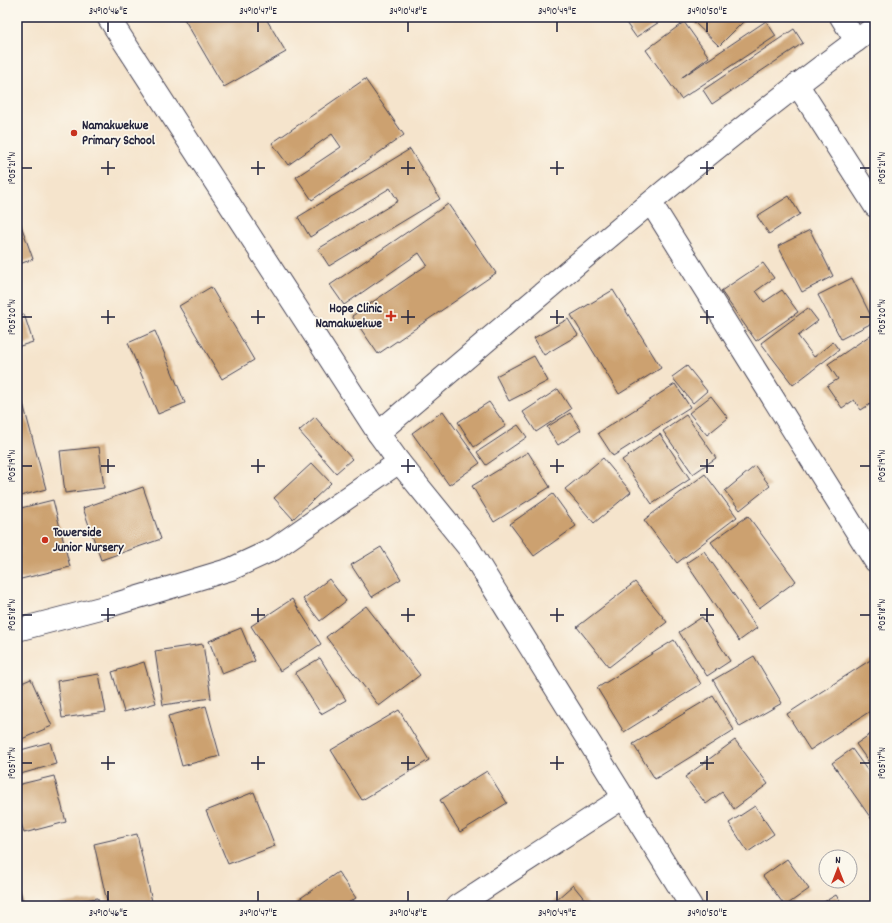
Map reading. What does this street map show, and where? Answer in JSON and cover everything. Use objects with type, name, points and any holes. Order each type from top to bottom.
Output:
[{"type":"street","points":[[108,17],[378,433],[399,462],[468,547],[691,906]]},
{"type":"street","points":[[841,17],[856,41]]},
{"type":"street","points":[[378,433],[651,203],[797,84],[875,26]]},
{"type":"street","points":[[797,84],[875,206]]},
{"type":"street","points":[[651,203],[875,561]]},
{"type":"street","points":[[17,630],[112,605],[231,569],[274,549],[399,462]]},
{"type":"street","points":[[457,906],[624,798]]},
{"type":"building","points":[[183,17],[265,17],[286,52],[224,87]]},
{"type":"building","points":[[622,17],[667,17],[636,37]]},
{"type":"building","points":[[699,17],[748,17],[719,46],[694,22]]},
{"type":"building","points":[[766,21],[776,36],[681,99],[646,50],[684,22],[709,57],[681,78]]},
{"type":"building","points":[[794,29],[803,43],[712,104],[703,90]]},
{"type":"building","points":[[365,79],[404,135],[312,200],[296,177],[341,147],[332,134],[288,165],[272,143]]},
{"type":"building","points":[[410,149],[440,199],[329,266],[318,249],[398,201],[390,188],[310,237],[298,217]]},
{"type":"building","points":[[789,196],[800,214],[769,234],[757,216]]},
{"type":"building","points":[[448,204],[496,273],[378,354],[352,316],[427,265],[419,253],[344,305],[330,285]]},
{"type":"building","points":[[17,214],[33,259],[17,265]]},
{"type":"building","points":[[810,230],[833,276],[802,292],[778,246]]},
{"type":"building","points":[[763,263],[774,278],[756,291],[764,302],[782,290],[798,312],[756,341],[721,291]]},
{"type":"building","points":[[852,278],[874,322],[841,339],[818,295]]},
{"type":"building","points":[[211,287],[254,360],[222,379],[179,306]]},
{"type":"building","points":[[613,290],[661,368],[619,394],[571,315]]},
{"type":"building","points":[[808,308],[818,321],[798,336],[814,357],[833,342],[839,350],[793,385],[761,343]]},
{"type":"building","points":[[24,314],[33,342],[17,347],[17,316]]},
{"type":"building","points":[[568,319],[578,335],[544,355],[534,338]]},
{"type":"building","points":[[155,331],[185,403],[158,414],[128,343]]},
{"type":"building","points":[[875,332],[875,401],[861,410],[854,400],[842,408],[827,386],[838,379],[828,364]]},
{"type":"building","points":[[534,356],[548,381],[509,401],[496,376]]},
{"type":"building","points":[[687,366],[707,391],[693,403],[672,377]]},
{"type":"building","points":[[17,381],[46,489],[17,497]]},
{"type":"building","points":[[675,384],[690,407],[613,456],[598,433]]},
{"type":"building","points":[[558,389],[571,409],[536,432],[523,412]]},
{"type":"building","points":[[711,396],[728,418],[707,435],[689,413]]},
{"type":"building","points":[[489,402],[506,426],[474,447],[458,422]]},
{"type":"building","points":[[443,411],[480,463],[449,485],[412,433]]},
{"type":"building","points":[[570,413],[581,430],[558,445],[547,427]]},
{"type":"building","points":[[686,415],[716,458],[693,474],[663,431]]},
{"type":"building","points":[[315,417],[352,459],[336,473],[299,431]]},
{"type":"building","points":[[518,425],[527,437],[486,465],[477,452]]},
{"type":"building","points":[[660,434],[690,479],[652,504],[622,460]]},
{"type":"building","points":[[99,447],[104,488],[65,493],[60,451]]},
{"type":"building","points":[[528,452],[550,487],[494,522],[472,486]]},
{"type":"building","points":[[603,458],[631,492],[594,523],[565,489]]},
{"type":"building","points":[[312,463],[331,483],[293,519],[274,498]]},
{"type":"building","points":[[755,466],[770,486],[740,510],[725,491]]},
{"type":"building","points":[[705,474],[737,517],[677,563],[644,520]]},
{"type":"building","points":[[143,487],[161,539],[101,560],[83,508]]},
{"type":"building","points":[[553,494],[576,526],[534,556],[510,524]]},
{"type":"building","points":[[53,500],[70,567],[17,580],[17,509]]},
{"type":"building","points":[[748,516],[796,581],[759,608],[711,542]]},
{"type":"building","points":[[381,547],[401,579],[372,597],[351,565]]},
{"type":"building","points":[[704,551],[757,628],[739,641],[686,563]]},
{"type":"building","points":[[329,579],[346,601],[320,621],[303,599]]},
{"type":"building","points":[[635,582],[667,622],[609,667],[577,627]]},
{"type":"building","points":[[292,599],[321,644],[280,671],[251,626]]},
{"type":"building","points":[[366,606],[420,675],[379,706],[326,637]]},
{"type":"building","points":[[702,617],[730,661],[707,676],[679,632]]},
{"type":"building","points":[[241,628],[255,661],[222,674],[209,641]]},
{"type":"building","points":[[674,640],[701,684],[624,732],[597,688]]},
{"type":"building","points":[[203,644],[211,698],[163,705],[155,651]]},
{"type":"building","points":[[754,656],[782,703],[740,727],[713,680]]},
{"type":"building","points":[[875,657],[875,708],[810,750],[787,714]]},
{"type":"building","points":[[320,658],[346,700],[321,714],[295,673]]},
{"type":"building","points":[[144,662],[156,703],[124,712],[112,672]]},
{"type":"building","points":[[99,674],[106,712],[62,718],[57,681]]},
{"type":"building","points":[[31,679],[52,726],[17,741],[17,685]]},
{"type":"building","points":[[713,696],[734,730],[655,779],[633,744]]},
{"type":"building","points":[[206,706],[220,756],[182,766],[168,716]]},
{"type":"building","points":[[399,710],[429,760],[362,800],[331,750]]},
{"type":"building","points":[[875,731],[875,771],[856,744]]},
{"type":"building","points":[[735,740],[768,784],[734,809],[722,792],[706,804],[685,777]]},
{"type":"building","points":[[50,742],[56,764],[17,775],[17,751]]},
{"type":"building","points":[[852,749],[875,781],[875,824],[832,763]]},
{"type":"building","points":[[487,771],[507,803],[460,832],[440,800]]},
{"type":"building","points":[[54,776],[66,822],[24,833],[17,808],[17,785]]},
{"type":"building","points":[[254,792],[275,846],[228,864],[206,811]]},
{"type":"building","points":[[755,806],[774,834],[748,852],[729,823]]},
{"type":"building","points":[[137,834],[153,906],[108,906],[94,844]]},
{"type":"building","points":[[787,859],[809,889],[785,906],[763,876]]},
{"type":"building","points":[[338,872],[356,898],[343,906],[298,906],[295,902]]},
{"type":"building","points":[[573,885],[590,906],[549,906]]},
{"type":"building","points":[[17,890],[20,890],[24,906],[17,906]]},
{"type":"building","points":[[836,895],[843,906],[817,906]]},
{"type":"building","points":[[98,898],[99,906],[50,906],[50,905]]},
{"type":"place","name":"Namakwekwe Primary School","points":[[74,133]]},
{"type":"place","name":"Hope Clinic Namakwekwe","points":[[391,316]]},
{"type":"place","name":"Towerside Junior Nursery","points":[[45,540]]}]
